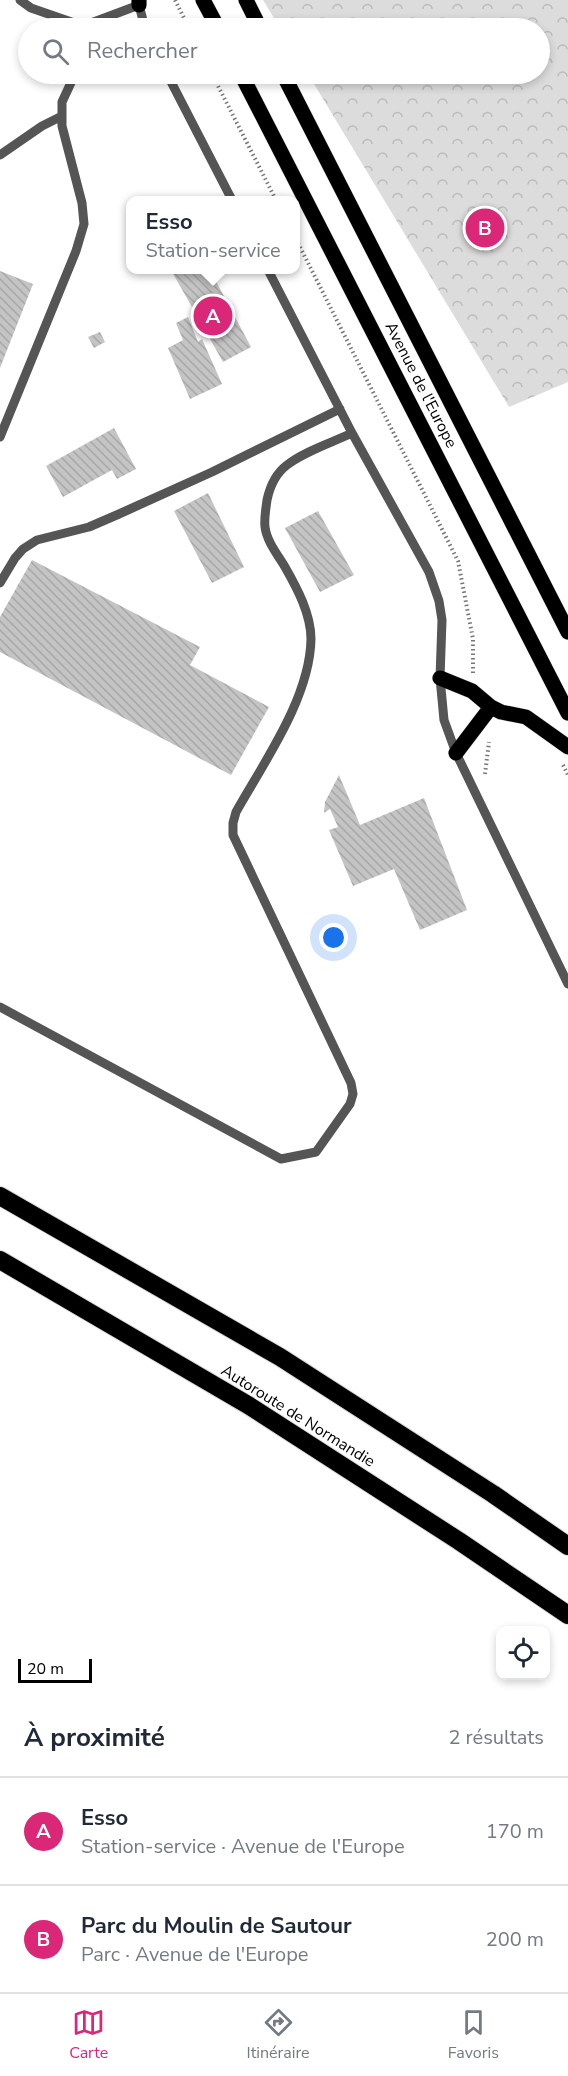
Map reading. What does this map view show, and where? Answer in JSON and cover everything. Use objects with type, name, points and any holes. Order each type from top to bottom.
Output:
[{"type":"highway","points":[[0,1196],[280,1357],[494,1494],[568,1546]]},
{"type":"highway","name":"Autoroute de Normandie","points":[[0,1260],[248,1406],[459,1541],[568,1616]]},
{"type":"main road","points":[[203,0],[213,18]]},
{"type":"main road","points":[[246,0],[255,18]]},
{"type":"main road","name":"Avenue de l'Europe","points":[[246,84],[568,713]]},
{"type":"main road","name":"Avenue de l'Europe","points":[[288,84],[567,630]]},
{"type":"main road","points":[[440,678],[472,691],[491,707],[501,712],[526,717],[568,747]]},
{"type":"main road","points":[[456,753],[491,707]]},
{"type":"lane","points":[[20,0],[31,8],[58,18]]},
{"type":"lane","points":[[103,18],[139,2],[143,18]]},
{"type":"lane","points":[[0,437],[76,251],[84,224],[82,203],[62,126],[62,102],[70,84]]},
{"type":"lane","points":[[172,84],[229,196]]},
{"type":"lane","points":[[0,155],[42,126],[62,116]]},
{"type":"lane","points":[[270,274],[352,433],[429,572],[439,601],[442,620],[440,678],[444,720],[456,753],[568,984]]},
{"type":"lane","points":[[0,583],[15,558],[23,549],[37,540],[89,527],[212,472],[340,409]]},
{"type":"lane","points":[[0,1007],[281,1159],[316,1152],[350,1104],[351,1083],[233,835],[233,823],[236,812],[297,704],[309,661],[309,623],[299,593],[272,546],[265,528],[265,509],[269,490],[275,477],[287,465],[352,433]]},
{"type":"path","points":[[175,0],[184,18]]},
{"type":"path","points":[[217,84],[273,196]]},
{"type":"green space","points":[[263,0],[568,0],[568,382],[509,407],[314,84],[550,84],[550,18],[274,18]]},
{"type":"building","points":[[0,271],[33,284],[0,368]]},
{"type":"building","points":[[173,274],[212,274],[251,347],[223,362]]},
{"type":"building","points":[[188,317],[198,342],[202,339],[222,384],[190,399],[168,348],[183,340],[176,323]]},
{"type":"building","points":[[100,332],[105,342],[94,348],[88,337]]},
{"type":"building","points":[[114,428],[136,469],[117,479],[112,470],[63,497],[46,466]]},
{"type":"building","points":[[208,493],[244,567],[212,583],[174,511]]},
{"type":"building","points":[[318,511],[354,575],[320,592],[285,528]]},
{"type":"building","points":[[32,560],[200,647],[190,665],[269,707],[231,775],[0,652],[0,617]]},
{"type":"building","points":[[339,775],[360,825],[424,798],[467,910],[420,930],[394,869],[353,886],[329,830],[338,827],[330,809],[324,813],[325,802]]},
{"type":"place","name":"Parc du Moulin de Sautour","points":[[485,228]]},
{"type":"place","name":"Esso","points":[[213,316]]}]
